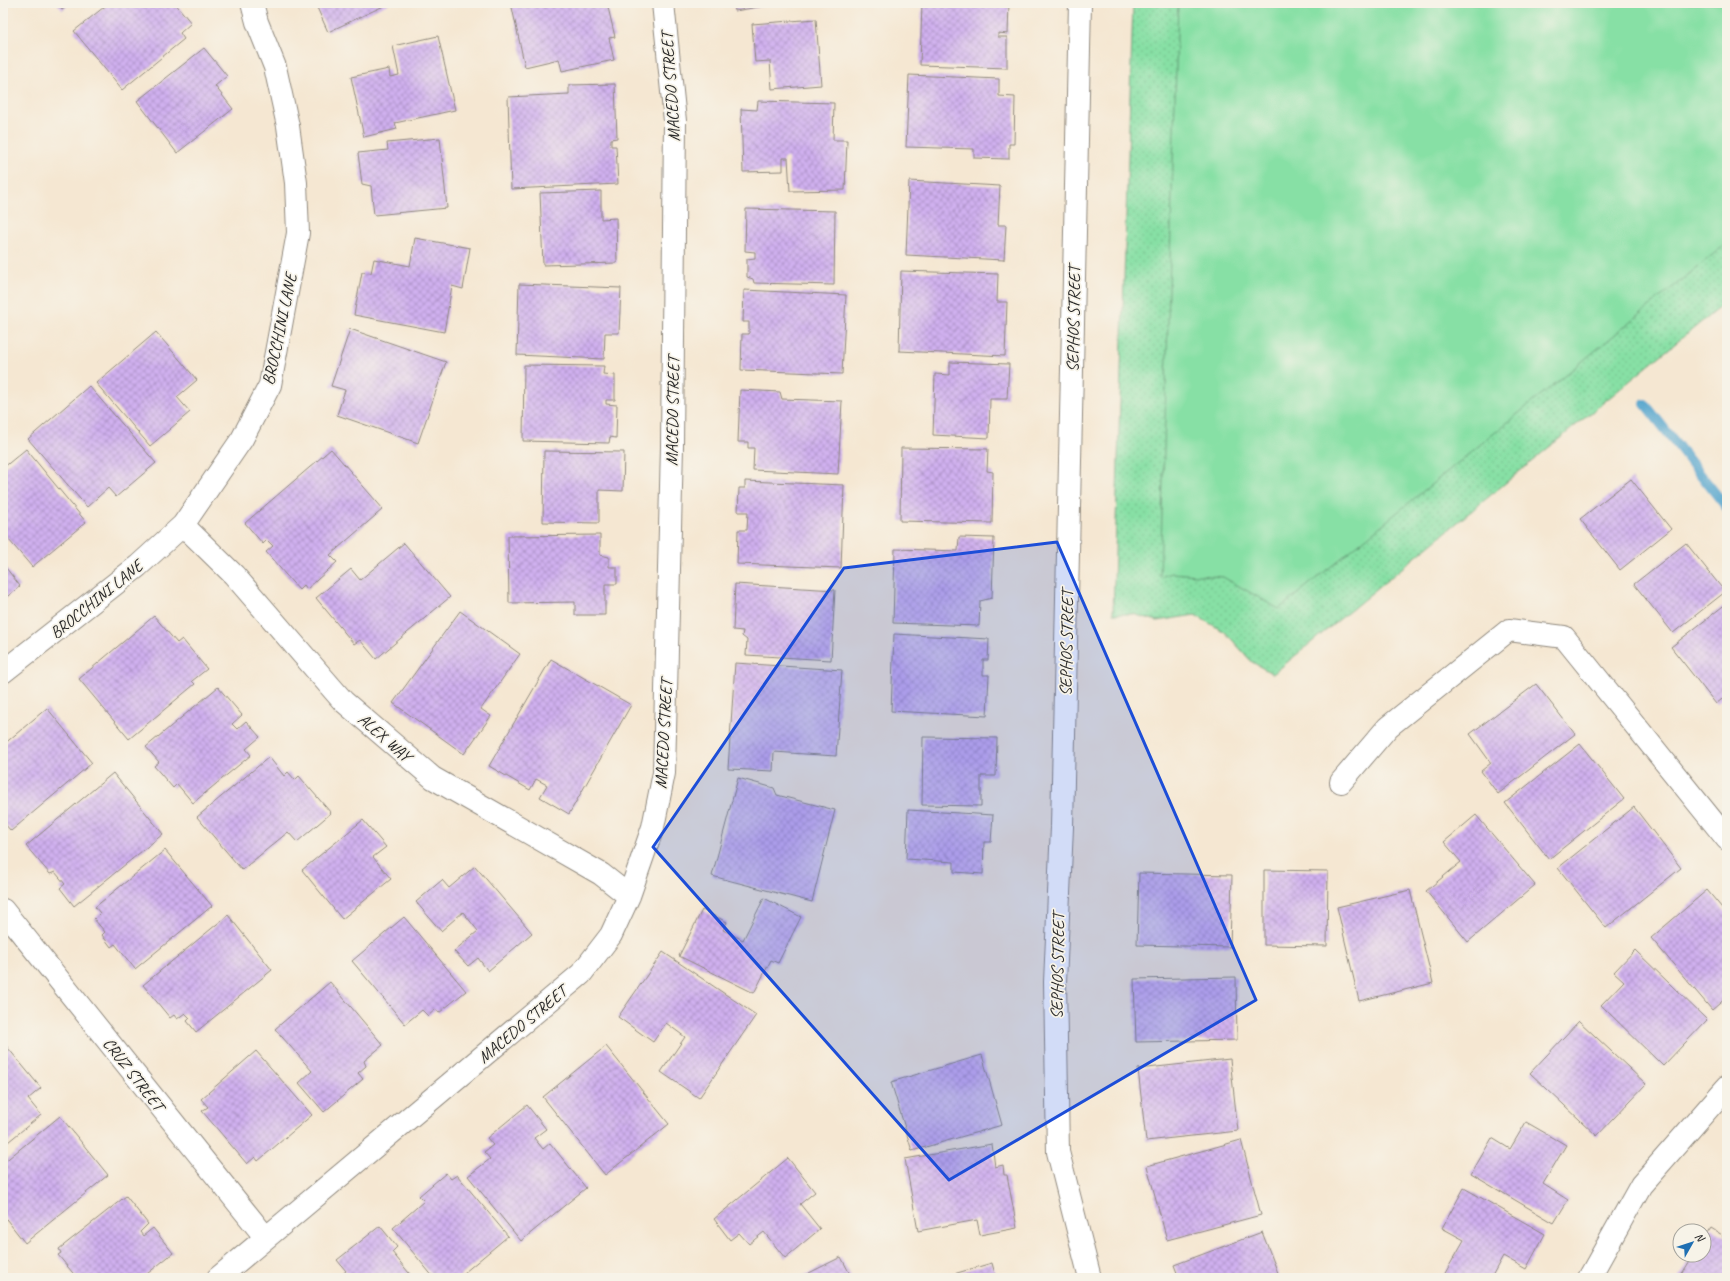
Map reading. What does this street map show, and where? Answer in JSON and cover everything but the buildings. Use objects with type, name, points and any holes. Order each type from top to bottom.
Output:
[{"type":"street","name":"BROCCHINI LANE","points":[[3,672],[138,566],[183,525],[242,439],[270,384],[298,233],[296,183],[288,126],[275,67],[257,22],[252,3]]},
{"type":"street","name":"MACEDO STREET","points":[[218,1278],[581,974],[611,935],[629,896],[653,826],[664,773],[672,446],[675,121],[663,3]]},
{"type":"street","name":"SEPHOS STREET","points":[[1080,3],[1062,827],[1055,982],[1058,1152],[1090,1278]]},
{"type":"street","name":"ALEX WAY","points":[[183,525],[234,575],[344,701],[433,778],[601,874],[629,896]]},
{"type":"street","points":[[1341,782],[1388,727],[1509,630],[1564,637],[1727,839]]},
{"type":"street","name":"CRUZ STREET","points":[[3,910],[266,1238]]},
{"type":"street","points":[[1589,1278],[1642,1185],[1727,1087]]},
{"type":"highlighted area","points":[[1057,542],[1256,1000],[949,1180],[653,847],[844,568]]},
{"type":"green space","points":[[1133,3],[1727,3],[1727,301],[1273,674],[1252,662],[1225,632],[1195,615],[1157,621],[1133,614],[1113,614]]},
{"type":"green space","points":[[1178,3],[1727,3],[1727,243],[1279,609],[1223,577],[1172,573],[1160,577]]},
{"type":"waterway","points":[[1645,404],[1727,508]]}]
